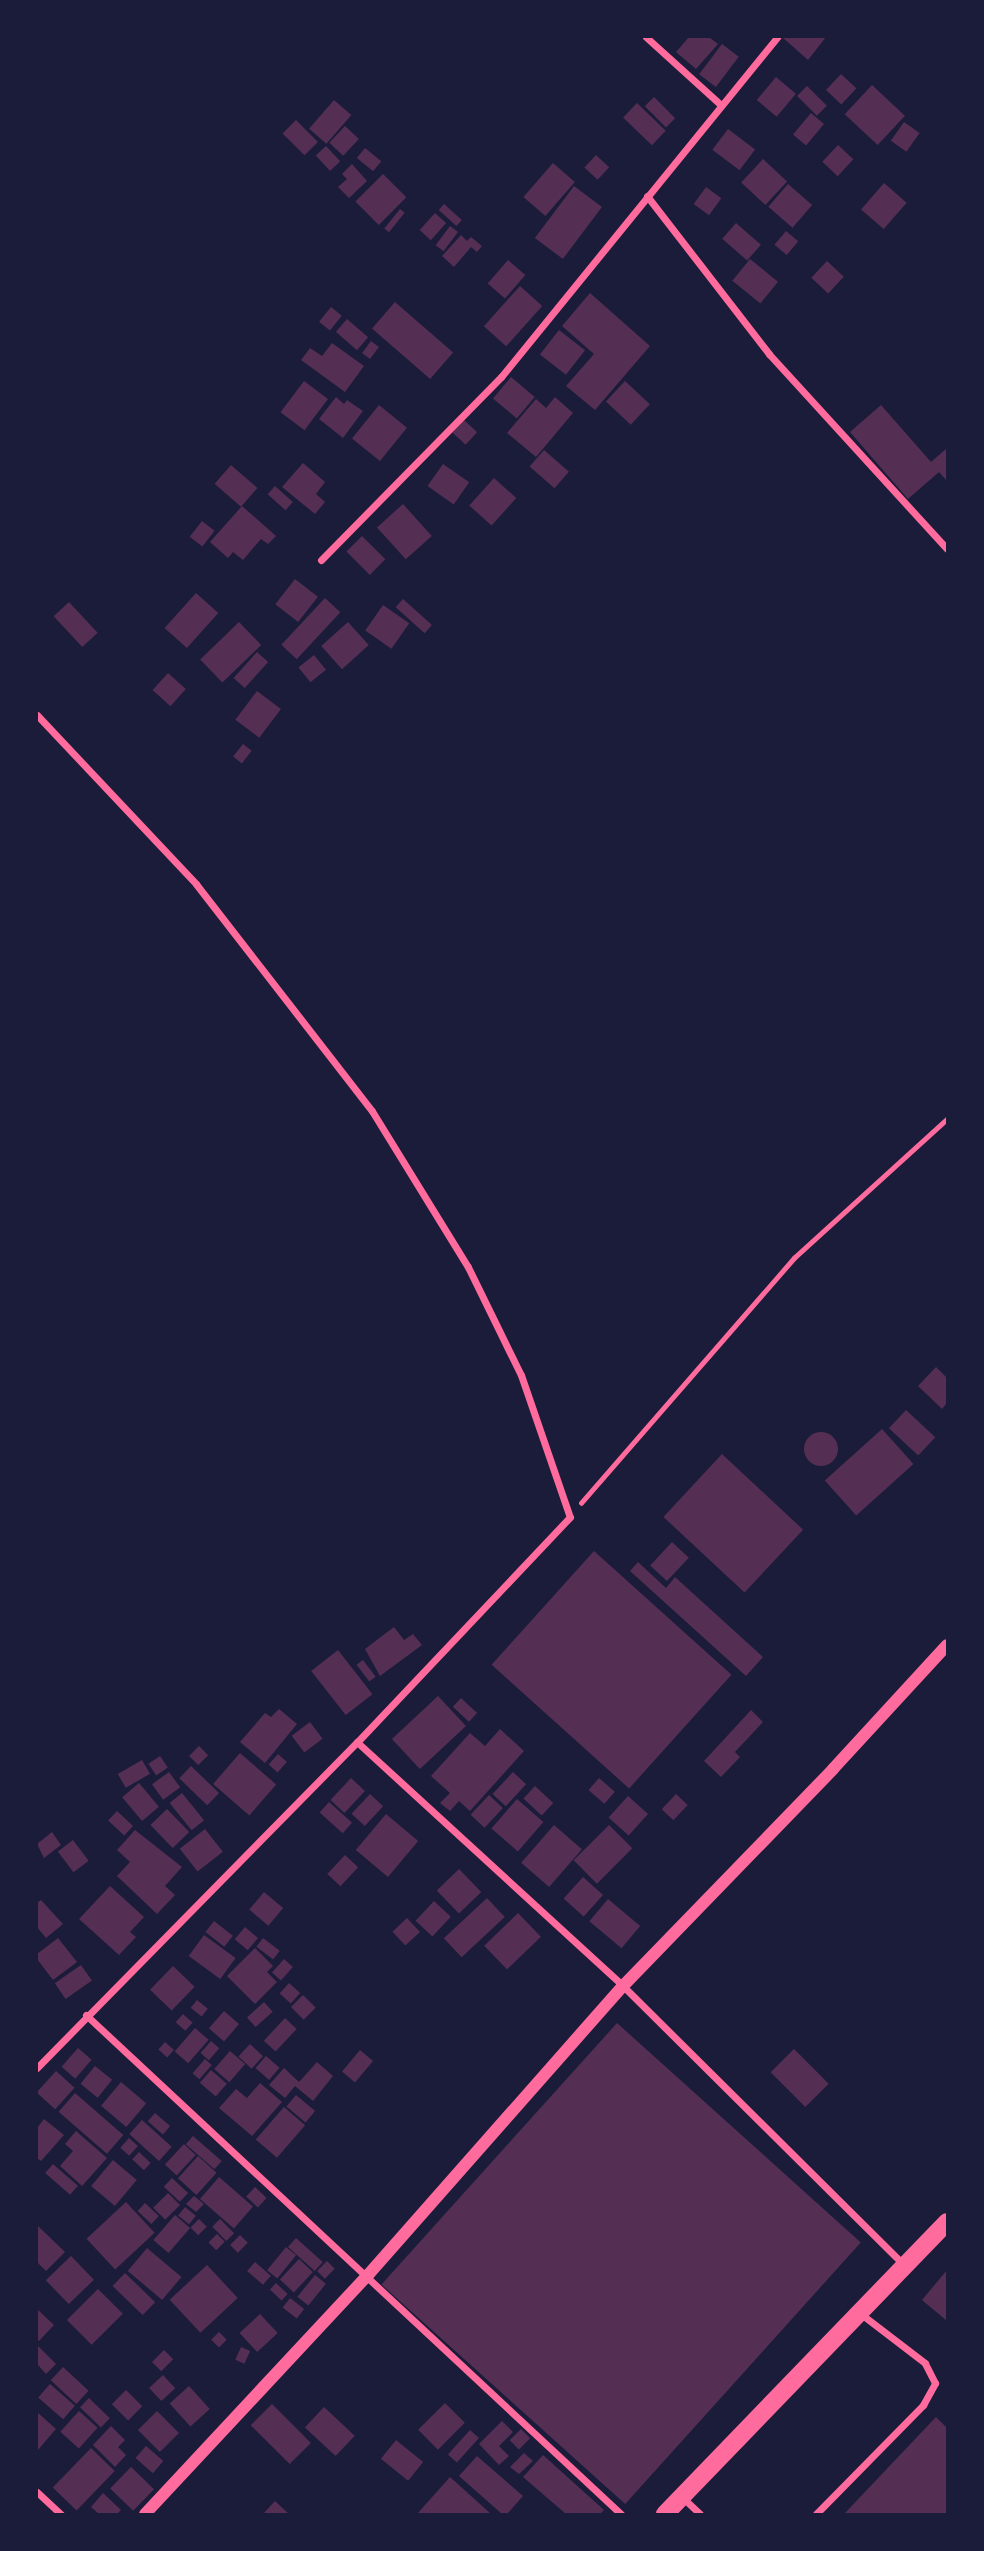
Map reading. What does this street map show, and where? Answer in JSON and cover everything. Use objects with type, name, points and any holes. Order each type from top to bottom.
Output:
[{"type":"main road","points":[[665,2514],[947,2222]]},
{"type":"street","points":[[646,37],[721,105]]},
{"type":"street","points":[[321,561],[500,377],[777,37]]},
{"type":"street","points":[[648,196],[769,354],[947,549]]},
{"type":"street","points":[[37,715],[196,884],[373,1111],[468,1267],[522,1375],[570,1517],[357,1742],[86,2015],[37,2068]]},
{"type":"street","points":[[145,2514],[368,2275],[623,1986],[823,1779],[947,1645]]},
{"type":"street","points":[[357,1742],[623,1986],[905,2266]]},
{"type":"street","points":[[86,2015],[368,2275],[621,2514]]},
{"type":"street","points":[[816,2514],[923,2405],[935,2383],[925,2363],[861,2314]]},
{"type":"street","points":[[37,2491],[61,2514]]},
{"type":"street","points":[[680,2496],[700,2514]]},
{"type":"path","points":[[570,1517],[794,1258],[947,1119]]},
{"type":"building","points":[[689,37],[709,37],[718,44],[696,69],[676,52]]},
{"type":"building","points":[[782,37],[826,37],[808,60]]},
{"type":"building","points":[[722,44],[739,57],[716,87],[699,74]]},
{"type":"building","points":[[841,74],[856,88],[841,104],[826,90]]},
{"type":"building","points":[[776,77],[796,94],[777,117],[757,100]]},
{"type":"building","points":[[872,85],[905,116],[878,145],[845,114]]},
{"type":"building","points":[[807,86],[827,106],[817,116],[797,96]]},
{"type":"building","points":[[654,97],[675,118],[666,127],[645,106]]},
{"type":"building","points":[[334,100],[351,115],[326,144],[309,129]]},
{"type":"building","points":[[637,103],[666,131],[652,145],[623,117]]},
{"type":"building","points":[[811,113],[824,124],[806,145],[793,134]]},
{"type":"building","points":[[296,120],[318,142],[304,155],[283,133]]},
{"type":"building","points":[[904,122],[920,133],[906,152],[891,141]]},
{"type":"building","points":[[345,126],[359,139],[343,156],[329,143]]},
{"type":"building","points":[[728,129],[755,149],[740,170],[712,150]]},
{"type":"building","points":[[838,145],[853,159],[838,176],[822,162]]},
{"type":"building","points":[[326,146],[340,161],[330,171],[316,156]]},
{"type":"building","points":[[365,148],[381,161],[373,171],[357,158]]},
{"type":"building","points":[[596,155],[609,167],[598,180],[584,167]]},
{"type":"building","points":[[763,159],[787,182],[765,205],[741,182]]},
{"type":"building","points":[[553,163],[575,182],[545,216],[523,197]]},
{"type":"building","points":[[352,164],[367,181],[349,198],[338,187],[347,179],[342,174]]},
{"type":"building","points":[[383,174],[406,197],[379,225],[355,202]]},
{"type":"building","points":[[884,183],[907,203],[884,229],[861,209]]},
{"type":"building","points":[[788,184],[812,205],[792,228],[768,207]]},
{"type":"building","points":[[574,186],[602,207],[563,259],[535,238]]},
{"type":"building","points":[[706,187],[721,198],[709,215],[694,204]]},
{"type":"building","points":[[444,204],[462,220],[456,226],[439,210]]},
{"type":"building","points":[[400,209],[405,213],[389,232],[384,228]]},
{"type":"building","points":[[435,213],[446,223],[431,240],[420,230]]},
{"type":"building","points":[[736,223],[761,245],[747,260],[722,239]]},
{"type":"building","points":[[450,226],[458,232],[444,251],[436,245]]},
{"type":"building","points":[[786,231],[798,241],[787,255],[774,245]]},
{"type":"building","points":[[461,235],[467,241],[471,237],[482,246],[477,252],[471,247],[454,267],[442,256]]},
{"type":"building","points":[[750,259],[778,282],[760,303],[732,281]]},
{"type":"building","points":[[508,260],[525,275],[505,298],[488,283]]},
{"type":"building","points":[[827,261],[844,277],[828,294],[811,278]]},
{"type":"building","points":[[520,286],[542,306],[506,346],[484,326]]},
{"type":"building","points":[[590,293],[650,346],[595,410],[566,386],[594,354],[562,326]]},
{"type":"building","points":[[395,302],[453,353],[430,379],[372,328]]},
{"type":"building","points":[[331,307],[342,316],[330,331],[319,322]]},
{"type":"building","points":[[347,319],[368,337],[357,350],[336,332]]},
{"type":"building","points":[[559,330],[585,350],[566,375],[540,354]]},
{"type":"building","points":[[371,341],[379,347],[370,359],[362,353]]},
{"type":"building","points":[[332,343],[364,366],[345,392],[301,360],[310,348],[322,356]]},
{"type":"building","points":[[511,377],[535,397],[517,418],[493,398]]},
{"type":"building","points":[[304,381],[328,399],[304,430],[281,412]]},
{"type":"building","points":[[625,381],[650,404],[631,425],[606,401]]},
{"type":"building","points":[[336,397],[344,404],[347,400],[363,411],[343,438],[319,419]]},
{"type":"building","points":[[555,397],[573,413],[536,457],[507,433],[536,399],[546,408]]},
{"type":"building","points":[[379,405],[407,428],[380,461],[352,438]]},
{"type":"building","points":[[881,405],[931,462],[947,448],[947,481],[939,472],[908,499],[850,432]]},
{"type":"building","points":[[464,420],[477,432],[466,445],[452,432]]},
{"type":"building","points":[[544,450],[569,472],[554,488],[530,467]]},
{"type":"building","points":[[303,463],[325,482],[316,494],[325,502],[315,514],[282,487]]},
{"type":"building","points":[[443,464],[469,482],[454,504],[428,486]]},
{"type":"building","points":[[231,465],[257,488],[241,507],[215,484]]},
{"type":"building","points":[[494,478],[516,498],[492,526],[469,505]]},
{"type":"building","points":[[275,486],[293,502],[285,510],[268,494]]},
{"type":"building","points":[[403,504],[432,536],[406,559],[377,527]]},
{"type":"building","points":[[242,506],[276,536],[268,544],[261,539],[243,560],[233,552],[228,558],[210,542]]},
{"type":"building","points":[[202,521],[215,531],[202,547],[190,537]]},
{"type":"building","points":[[362,536],[385,559],[370,575],[346,552]]},
{"type":"building","points":[[295,579],[318,597],[298,622],[275,604]]},
{"type":"building","points":[[196,593],[218,613],[187,648],[165,628]]},
{"type":"building","points":[[325,598],[340,612],[297,659],[281,645]]},
{"type":"building","points":[[403,599],[432,625],[425,633],[396,607]]},
{"type":"building","points":[[69,602],[98,633],[82,647],[54,616]]},
{"type":"building","points":[[383,605],[409,623],[391,649],[365,630]]},
{"type":"building","points":[[239,622],[261,645],[222,683],[200,660]]},
{"type":"building","points":[[348,622],[369,645],[342,669],[321,646]]},
{"type":"building","points":[[257,652],[268,662],[245,688],[234,678]]},
{"type":"building","points":[[314,655],[326,670],[310,682],[298,668]]},
{"type":"building","points":[[168,673],[186,689],[170,706],[153,690]]},
{"type":"building","points":[[257,691],[281,709],[259,738],[235,720]]},
{"type":"building","points":[[243,744],[252,751],[242,763],[233,757]]},
{"type":"building","points":[[936,1367],[947,1378],[947,1403],[942,1409],[918,1386]]},
{"type":"building","points":[[906,1410],[935,1437],[918,1456],[889,1428]]},
{"type":"building","points":[[882,1429],[913,1464],[856,1515],[825,1481]]},
{"type":"building","points":[[821,1432],[833,1437],[838,1449],[833,1461],[821,1466],[809,1461],[804,1449],[809,1437]]},
{"type":"building","points":[[722,1454],[803,1530],[745,1593],[663,1517]]},
{"type":"building","points":[[672,1542],[689,1558],[667,1581],[650,1565]]},
{"type":"building","points":[[594,1551],[731,1675],[629,1788],[492,1665]]},
{"type":"building","points":[[638,1562],[666,1588],[675,1577],[763,1657],[746,1676],[630,1571]]},
{"type":"building","points":[[394,1627],[404,1640],[413,1634],[422,1645],[380,1676],[365,1649]]},
{"type":"building","points":[[338,1650],[372,1694],[346,1715],[311,1671]]},
{"type":"building","points":[[363,1660],[376,1677],[369,1682],[357,1665]]},
{"type":"building","points":[[438,1696],[466,1726],[420,1769],[392,1739]]},
{"type":"building","points":[[461,1698],[477,1713],[469,1722],[453,1707]]},
{"type":"building","points":[[279,1709],[297,1724],[265,1763],[240,1742],[265,1713],[271,1717]]},
{"type":"building","points":[[751,1710],[763,1722],[735,1752],[740,1757],[721,1777],[704,1761]]},
{"type":"building","points":[[310,1722],[323,1739],[304,1753],[292,1736]]},
{"type":"building","points":[[500,1729],[524,1751],[470,1811],[459,1801],[450,1811],[440,1803],[450,1793],[431,1776],[470,1733],[485,1746]]},
{"type":"building","points":[[199,1746],[208,1755],[198,1765],[189,1756]]},
{"type":"building","points":[[240,1753],[276,1784],[249,1815],[213,1784]]},
{"type":"building","points":[[278,1754],[287,1762],[278,1772],[269,1764]]},
{"type":"building","points":[[160,1756],[168,1768],[156,1775],[148,1764]]},
{"type":"building","points":[[142,1760],[150,1774],[126,1788],[118,1774]]},
{"type":"building","points":[[191,1766],[219,1793],[207,1805],[179,1778]]},
{"type":"building","points":[[169,1772],[180,1787],[163,1800],[152,1784]]},
{"type":"building","points":[[513,1772],[526,1784],[506,1806],[493,1794]]},
{"type":"building","points":[[351,1778],[365,1791],[344,1813],[331,1800]]},
{"type":"building","points":[[599,1778],[615,1792],[604,1804],[589,1790]]},
{"type":"building","points":[[139,1783],[159,1807],[142,1821],[122,1797]]},
{"type":"building","points":[[535,1786],[553,1803],[542,1815],[523,1798]]},
{"type":"building","points":[[182,1793],[204,1820],[192,1830],[170,1803]]},
{"type":"building","points":[[370,1794],[383,1806],[365,1826],[352,1814]]},
{"type":"building","points":[[676,1794],[688,1805],[673,1820],[662,1809]]},
{"type":"building","points":[[489,1795],[503,1808],[484,1828],[471,1815]]},
{"type":"building","points":[[628,1796],[648,1814],[629,1836],[609,1818]]},
{"type":"building","points":[[517,1799],[543,1822],[518,1851],[491,1828]]},
{"type":"building","points":[[329,1802],[352,1823],[343,1833],[320,1812]]},
{"type":"building","points":[[167,1809],[189,1832],[173,1848],[150,1825]]},
{"type":"building","points":[[117,1811],[133,1826],[124,1836],[108,1821]]},
{"type":"building","points":[[386,1814],[418,1841],[388,1877],[356,1850]]},
{"type":"building","points":[[554,1825],[582,1849],[549,1887],[521,1863]]},
{"type":"building","points":[[609,1825],[632,1848],[597,1884],[574,1860]]},
{"type":"building","points":[[205,1829],[223,1852],[198,1872],[180,1849]]},
{"type":"building","points":[[135,1830],[182,1867],[165,1886],[175,1895],[157,1914],[117,1876],[130,1862],[117,1850]]},
{"type":"building","points":[[52,1832],[61,1845],[44,1858],[37,1844]]},
{"type":"building","points":[[73,1840],[89,1861],[73,1872],[58,1851]]},
{"type":"building","points":[[345,1855],[358,1867],[340,1886],[327,1874]]},
{"type":"building","points":[[459,1869],[481,1892],[459,1914],[437,1891]]},
{"type":"building","points":[[583,1877],[603,1895],[584,1917],[564,1899]]},
{"type":"building","points":[[110,1886],[144,1917],[130,1932],[136,1937],[119,1955],[79,1919]]},
{"type":"building","points":[[264,1892],[283,1908],[268,1926],[249,1910]]},
{"type":"building","points":[[487,1898],[505,1917],[462,1957],[444,1938]]},
{"type":"building","points":[[608,1899],[640,1926],[622,1948],[589,1921]]},
{"type":"building","points":[[41,1900],[63,1924],[46,1938],[37,1927],[37,1903]]},
{"type":"building","points":[[434,1901],[451,1917],[432,1936],[416,1921]]},
{"type":"building","points":[[518,1913],[541,1937],[507,1969],[484,1946]]},
{"type":"building","points":[[407,1918],[420,1932],[405,1946],[392,1932]]},
{"type":"building","points":[[214,1921],[233,1936],[224,1947],[205,1932]]},
{"type":"building","points":[[245,1927],[258,1938],[248,1950],[235,1939]]},
{"type":"building","points":[[204,1935],[236,1958],[220,1979],[189,1956]]},
{"type":"building","points":[[58,1938],[77,1962],[53,1980],[37,1959],[37,1954]]},
{"type":"building","points":[[263,1938],[280,1951],[273,1959],[256,1947]]},
{"type":"building","points":[[255,1948],[273,1966],[267,1972],[277,1982],[255,2004],[227,1976]]},
{"type":"building","points":[[284,1959],[293,1967],[281,1980],[272,1972]]},
{"type":"building","points":[[81,1965],[92,1981],[66,1999],[55,1983]]},
{"type":"building","points":[[173,1966],[195,1987],[172,2011],[150,1990]]},
{"type":"building","points":[[289,1983],[300,1993],[291,2003],[280,1993]]},
{"type":"building","points":[[303,1995],[316,2008],[304,2020],[291,2007]]},
{"type":"building","points":[[197,2000],[208,2009],[202,2017],[191,2008]]},
{"type":"building","points":[[264,2002],[273,2012],[256,2027],[247,2017]]},
{"type":"building","points":[[224,2011],[239,2024],[224,2041],[209,2028]]},
{"type":"building","points":[[183,2014],[193,2023],[185,2031],[176,2022]]},
{"type":"building","points":[[285,2018],[297,2029],[276,2052],[264,2041]]},
{"type":"building","points":[[617,2023],[861,2242],[625,2504],[381,2285]]},
{"type":"building","points":[[195,2028],[209,2040],[188,2063],[175,2051]]},
{"type":"building","points":[[211,2041],[219,2048],[209,2060],[201,2053]]},
{"type":"building","points":[[165,2042],[174,2050],[167,2057],[158,2049]]},
{"type":"building","points":[[250,2044],[263,2056],[252,2069],[238,2056]]},
{"type":"building","points":[[78,2048],[92,2060],[75,2079],[62,2067]]},
{"type":"building","points":[[794,2049],[829,2084],[805,2107],[771,2072]]},
{"type":"building","points":[[360,2050],[373,2061],[355,2082],[342,2071]]},
{"type":"building","points":[[230,2051],[245,2064],[229,2082],[214,2069]]},
{"type":"building","points":[[266,2056],[280,2068],[269,2080],[256,2068]]},
{"type":"building","points":[[205,2059],[212,2065],[199,2079],[193,2073]]},
{"type":"building","points":[[317,2062],[333,2076],[313,2101],[295,2086],[285,2098],[269,2085],[284,2068],[299,2082]]},
{"type":"building","points":[[95,2066],[112,2080],[98,2098],[81,2084]]},
{"type":"building","points":[[211,2070],[227,2084],[216,2097],[200,2083]]},
{"type":"building","points":[[56,2071],[75,2088],[55,2109],[37,2092]]},
{"type":"building","points":[[121,2082],[146,2103],[126,2127],[101,2106]]},
{"type":"building","points":[[260,2083],[282,2102],[252,2136],[219,2108],[236,2089],[247,2098]]},
{"type":"building","points":[[75,2093],[123,2135],[107,2154],[59,2112]]},
{"type":"building","points":[[296,2095],[315,2111],[306,2123],[286,2106]]},
{"type":"building","points":[[284,2107],[305,2125],[277,2158],[256,2139]]},
{"type":"building","points":[[155,2113],[170,2126],[163,2134],[148,2121]]},
{"type":"building","points":[[44,2119],[64,2135],[41,2161],[37,2158],[37,2128]]},
{"type":"building","points":[[142,2120],[172,2147],[159,2161],[129,2134]]},
{"type":"building","points":[[76,2131],[107,2158],[82,2186],[60,2166],[73,2151],[65,2144]]},
{"type":"building","points":[[193,2136],[222,2161],[214,2169],[186,2144]]},
{"type":"building","points":[[129,2138],[138,2146],[129,2156],[120,2148]]},
{"type":"building","points":[[184,2144],[196,2155],[177,2175],[165,2164]]},
{"type":"building","points":[[139,2152],[151,2163],[144,2170],[132,2159]]},
{"type":"building","points":[[198,2156],[217,2173],[197,2195],[178,2178]]},
{"type":"building","points":[[113,2160],[137,2180],[115,2206],[91,2186]]},
{"type":"building","points":[[53,2164],[78,2186],[70,2195],[45,2173]]},
{"type":"building","points":[[219,2177],[253,2207],[234,2228],[200,2199]]},
{"type":"building","points":[[172,2178],[188,2193],[180,2202],[164,2187]]},
{"type":"building","points":[[255,2187],[267,2198],[258,2207],[246,2197]]},
{"type":"building","points":[[168,2193],[180,2205],[165,2220],[153,2208]]},
{"type":"building","points":[[194,2196],[204,2204],[196,2212],[186,2204]]},
{"type":"building","points":[[126,2202],[155,2233],[115,2270],[87,2239]]},
{"type":"building","points":[[145,2203],[159,2216],[151,2224],[137,2211]]},
{"type":"building","points":[[185,2207],[196,2216],[189,2224],[178,2216]]},
{"type":"building","points":[[175,2215],[190,2228],[168,2253],[153,2240]]},
{"type":"building","points":[[199,2219],[207,2227],[198,2235],[191,2227]]},
{"type":"building","points":[[220,2219],[234,2233],[226,2241],[212,2227]]},
{"type":"building","points":[[37,2225],[65,2252],[46,2271],[37,2262]]},
{"type":"building","points":[[217,2234],[225,2242],[216,2250],[209,2242]]},
{"type":"building","points":[[240,2235],[248,2243],[238,2253],[230,2245]]},
{"type":"building","points":[[296,2238],[323,2262],[315,2271],[288,2247]]},
{"type":"building","points":[[286,2247],[296,2255],[277,2278],[267,2270]]},
{"type":"building","points":[[147,2248],[181,2277],[162,2300],[128,2271]]},
{"type":"building","points":[[71,2256],[94,2280],[69,2304],[46,2280]]},
{"type":"building","points":[[299,2259],[313,2272],[294,2292],[280,2279]]},
{"type":"building","points":[[327,2261],[335,2269],[325,2279],[317,2271]]},
{"type":"building","points":[[255,2262],[271,2276],[263,2285],[247,2271]]},
{"type":"building","points":[[207,2265],[238,2298],[200,2333],[170,2300]]},
{"type":"building","points":[[947,2270],[947,2321],[922,2300]]},
{"type":"building","points":[[125,2273],[155,2302],[143,2315],[112,2286]]},
{"type":"building","points":[[315,2275],[326,2284],[308,2306],[297,2297]]},
{"type":"building","points":[[276,2283],[288,2294],[282,2300],[270,2290]]},
{"type":"building","points":[[98,2289],[123,2314],[92,2345],[67,2320]]},
{"type":"building","points":[[290,2298],[304,2309],[297,2319],[283,2307]]},
{"type":"building","points":[[37,2309],[54,2325],[39,2341],[37,2339]]},
{"type":"building","points":[[260,2314],[278,2333],[257,2352],[240,2333]]},
{"type":"building","points":[[219,2332],[227,2340],[219,2348],[211,2340]]},
{"type":"building","points":[[38,2346],[56,2364],[46,2374],[37,2364]]},
{"type":"building","points":[[241,2347],[250,2351],[244,2364],[235,2360]]},
{"type":"building","points":[[164,2350],[173,2359],[161,2371],[152,2362]]},
{"type":"building","points":[[63,2367],[89,2391],[76,2404],[51,2380]]},
{"type":"building","points":[[163,2375],[175,2388],[161,2401],[149,2388]]},
{"type":"building","points":[[50,2384],[75,2406],[63,2419],[38,2398]]},
{"type":"building","points":[[189,2386],[210,2409],[190,2426],[170,2403]]},
{"type":"building","points":[[126,2390],[142,2406],[128,2420],[112,2404]]},
{"type":"building","points":[[89,2398],[110,2418],[101,2427],[80,2407]]},
{"type":"building","points":[[445,2403],[465,2423],[438,2450],[418,2430]]},
{"type":"building","points":[[272,2404],[311,2443],[290,2464],[251,2425]]},
{"type":"building","points":[[324,2407],[355,2436],[336,2456],[305,2427]]},
{"type":"building","points":[[79,2411],[98,2428],[79,2449],[60,2432]]},
{"type":"building","points":[[157,2411],[179,2433],[160,2452],[138,2430]]},
{"type":"building","points":[[37,2412],[56,2429],[37,2451]]},
{"type":"building","points":[[936,2417],[947,2428],[947,2514],[844,2514]]},
{"type":"building","points":[[502,2421],[513,2432],[499,2446],[509,2456],[499,2465],[479,2444]]},
{"type":"building","points":[[111,2426],[125,2440],[118,2447],[126,2455],[115,2467],[93,2445]]},
{"type":"building","points":[[521,2429],[530,2438],[519,2450],[510,2440]]},
{"type":"building","points":[[470,2430],[479,2438],[457,2463],[448,2455]]},
{"type":"building","points":[[396,2440],[423,2462],[408,2481],[381,2459]]},
{"type":"building","points":[[146,2446],[163,2461],[153,2473],[136,2458]]},
{"type":"building","points":[[91,2448],[115,2471],[77,2510],[53,2488]]},
{"type":"building","points":[[524,2453],[533,2461],[519,2474],[510,2467]]},
{"type":"building","points":[[543,2455],[604,2510],[600,2514],[566,2514],[523,2477]]},
{"type":"building","points":[[477,2456],[523,2496],[507,2514],[502,2514],[459,2476]]},
{"type":"building","points":[[131,2467],[154,2489],[133,2511],[110,2489]]},
{"type":"building","points":[[450,2477],[491,2514],[417,2514]]},
{"type":"building","points":[[103,2493],[121,2510],[117,2514],[99,2514],[91,2507]]},
{"type":"building","points":[[275,2501],[289,2514],[263,2514]]}]
